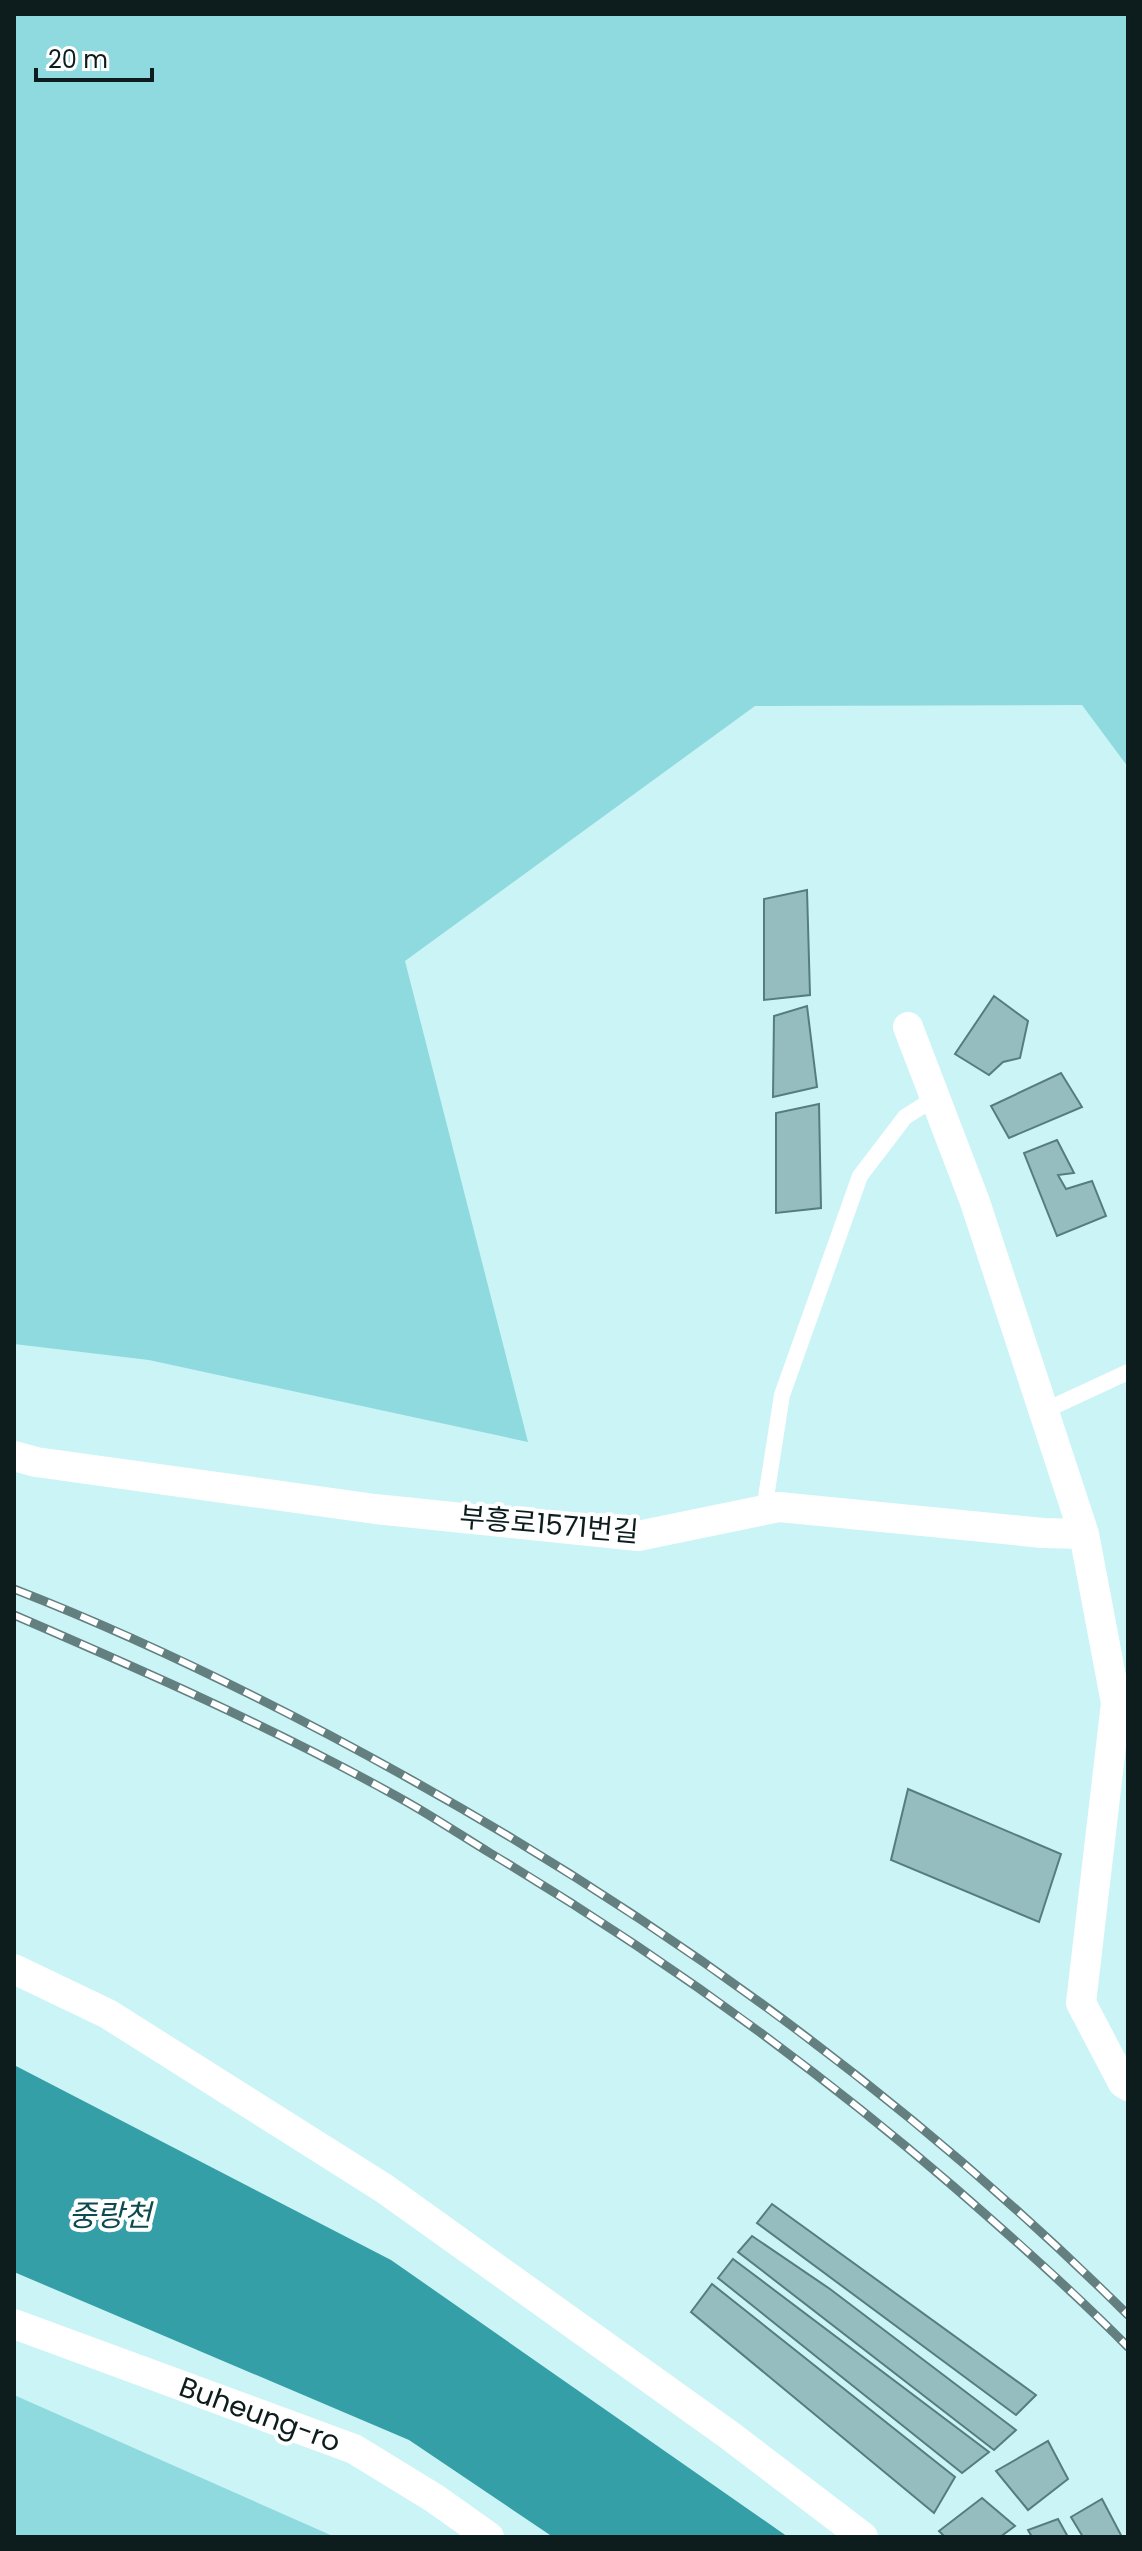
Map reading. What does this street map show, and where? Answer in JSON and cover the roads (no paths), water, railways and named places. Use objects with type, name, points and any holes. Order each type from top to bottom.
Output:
[{"type":"street","points":[[908,1027],[975,1202],[1084,1534],[1116,1703],[1081,2003],[1126,2090]]},
{"type":"street","name":"부흥로1571번길","points":[[14,1456],[36,1462],[375,1509],[638,1536],[779,1507],[1043,1533],[1084,1534]]},
{"type":"street","points":[[14,1969],[108,2014],[385,2189],[729,2435],[863,2537]]},
{"type":"street","name":"Buheung-ro","points":[[14,2324],[354,2449],[434,2498],[489,2537]]},
{"type":"lane","points":[[764,1510],[782,1395],[860,1176],[905,1117],[935,1098]]},
{"type":"lane","points":[[1044,1411],[1128,1372]]},
{"type":"water","name":"중랑천","points":[[14,2065],[391,2260],[788,2537],[553,2537],[409,2440],[14,2272]]},
{"type":"railway","points":[[14,1589],[165,1653],[312,1726],[505,1834],[601,1894],[695,1956],[876,2091],[1047,2237],[1128,2315]]},
{"type":"railway","points":[[14,1615],[304,1747],[433,1817],[611,1929],[787,2052],[899,2141],[1021,2246],[1128,2347]]}]
